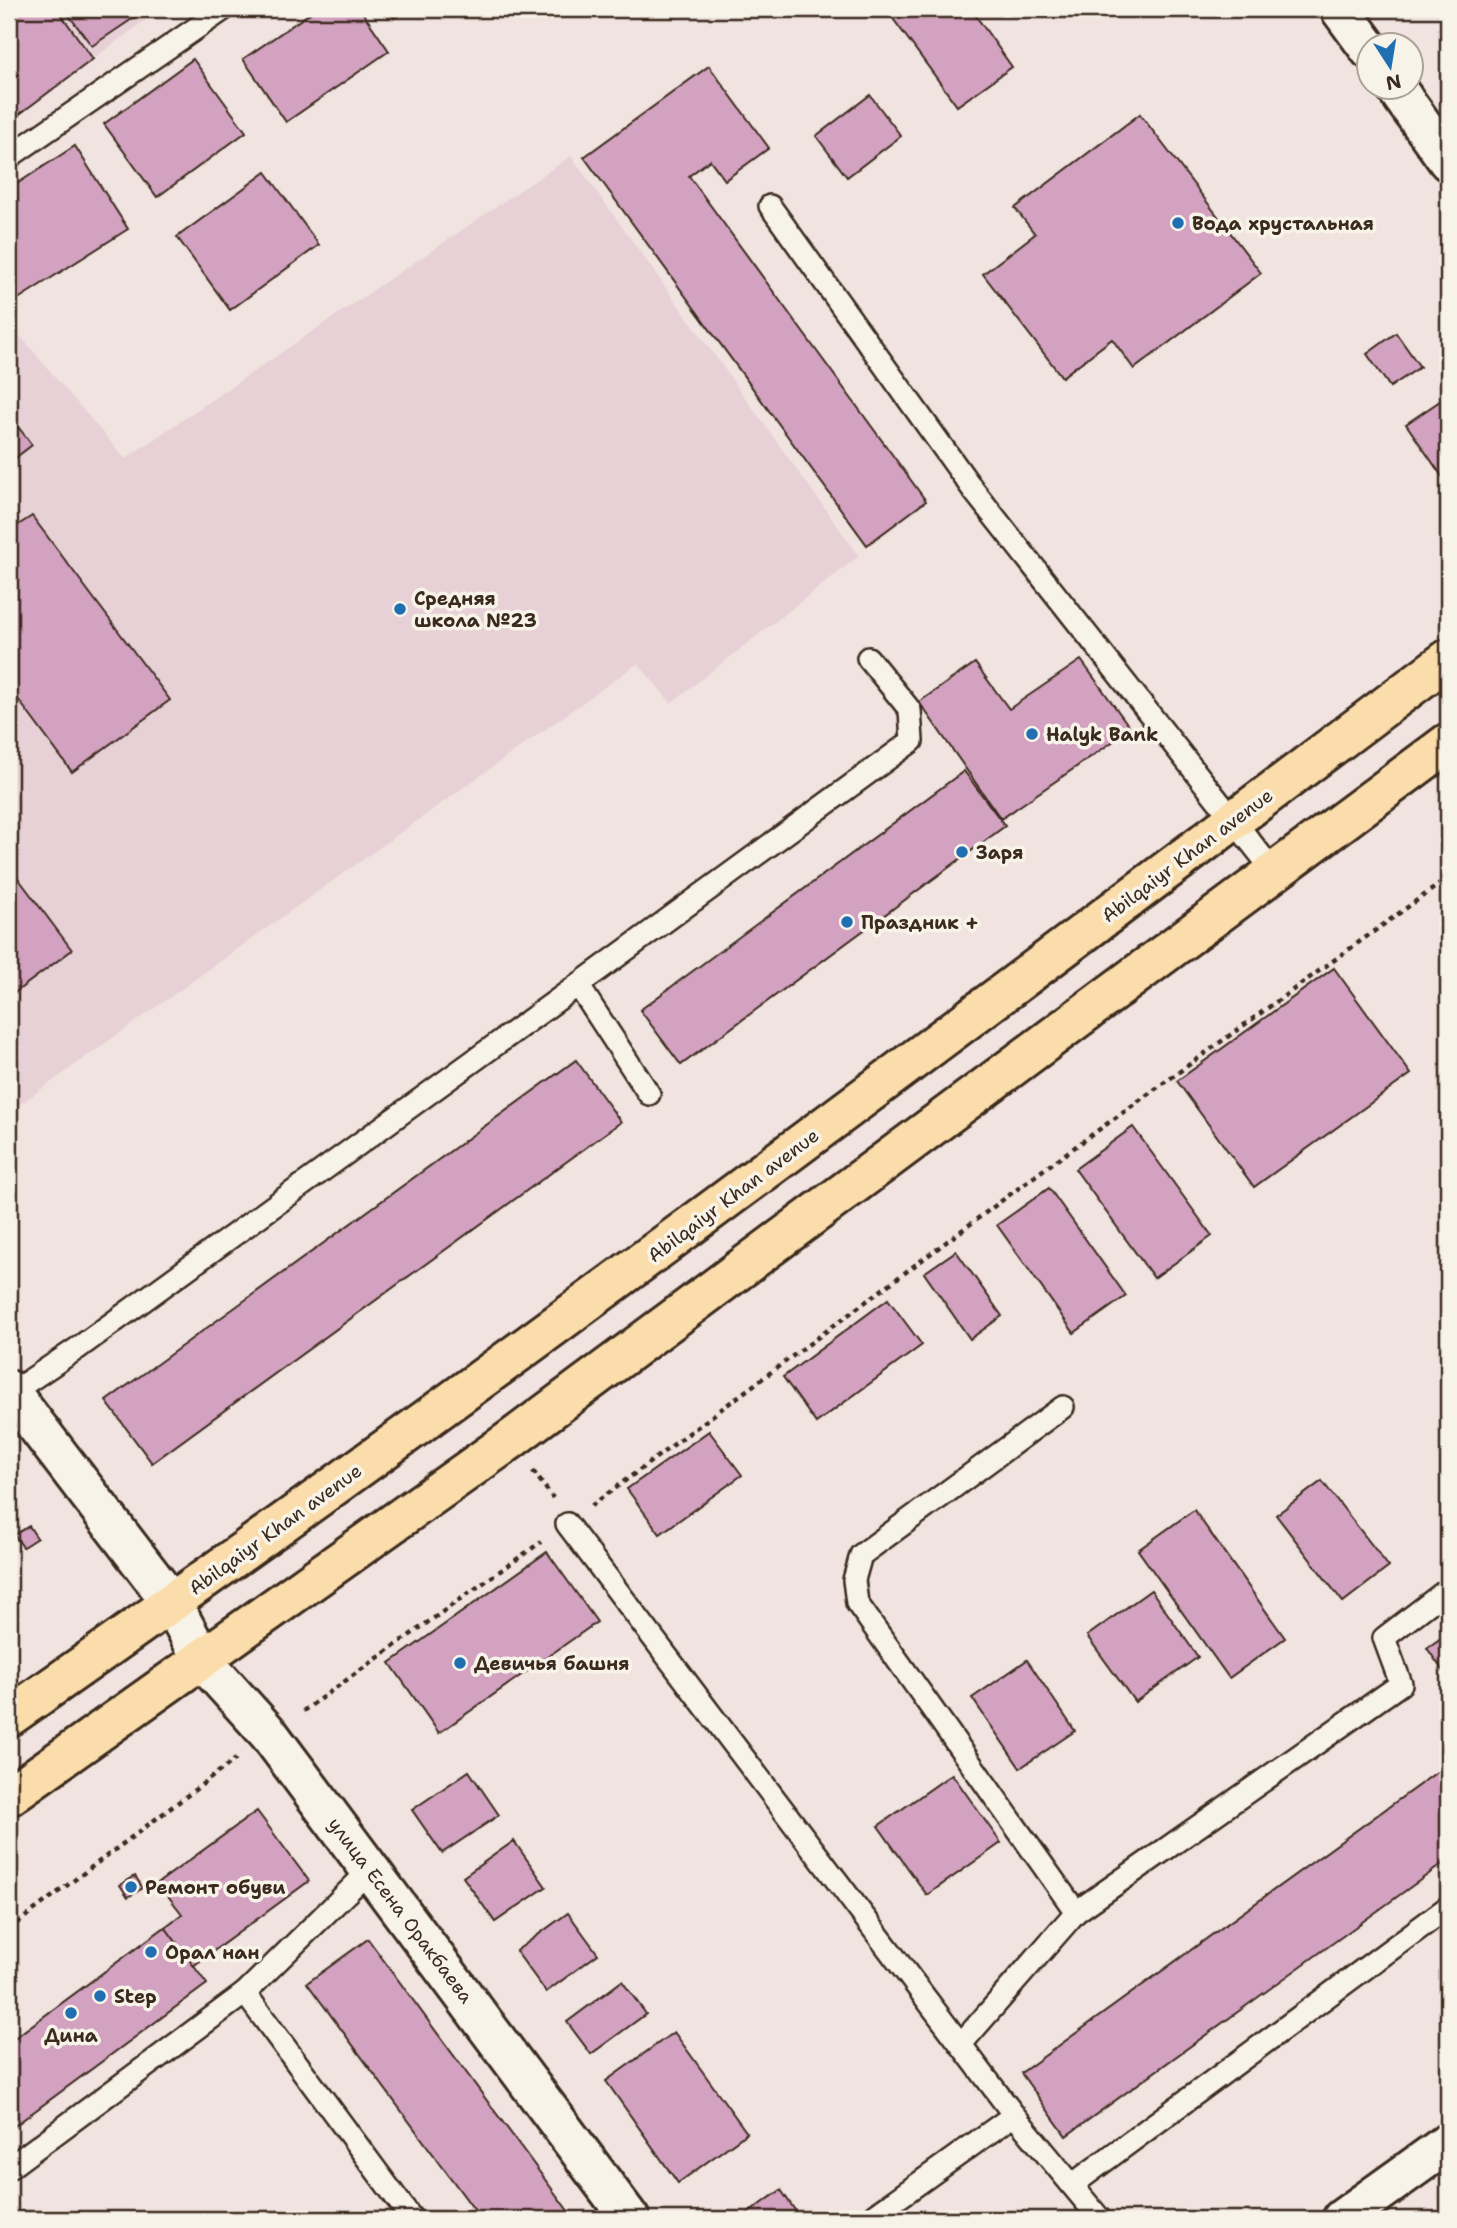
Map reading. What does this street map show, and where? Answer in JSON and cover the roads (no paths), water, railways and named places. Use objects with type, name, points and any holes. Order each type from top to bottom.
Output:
[{"type":"main road","name":"Abilqaiyr Khan avenue","points":[[9,1717],[172,1603],[728,1200],[1448,659]]},
{"type":"main road","points":[[9,1796],[203,1661],[509,1441],[1448,743]]},
{"type":"street","points":[[1340,9],[1357,32]]},
{"type":"street","points":[[1406,102],[1448,161]]},
{"type":"street","name":"улица Есена Оракбаева","points":[[10,1391],[172,1603],[203,1661],[269,1734],[631,2219]]},
{"type":"street","points":[[1342,2219],[1448,2143]]},
{"type":"lane","points":[[9,157],[224,9]]},
{"type":"lane","points":[[770,206],[974,491],[1275,873]]},
{"type":"lane","points":[[10,1391],[89,1340],[912,741],[910,710],[868,658]]},
{"type":"lane","points":[[578,985],[649,1094]]},
{"type":"lane","points":[[1063,1407],[861,1555],[854,1580],[857,1603],[1076,1912]]},
{"type":"lane","points":[[567,1524],[1014,2115],[1100,2219]]},
{"type":"lane","points":[[961,2044],[1076,1912],[1401,1684],[1384,1638],[1448,1589]]},
{"type":"lane","points":[[9,2168],[245,1993],[371,1869]]},
{"type":"lane","points":[[1072,2185],[1448,1907]]},
{"type":"lane","points":[[245,1993],[410,2218]]},
{"type":"lane","points":[[869,2219],[1014,2115]]},
{"type":"place","name":"Вода хрустальная","points":[[1178,223]]},
{"type":"place","name":"Средняя школа №23","points":[[400,609]]},
{"type":"place","name":"Halyk Bank","points":[[1032,734]]},
{"type":"place","name":"Заря","points":[[962,852]]},
{"type":"place","name":"Праздник +","points":[[847,922]]},
{"type":"place","name":"Девичья башня","points":[[460,1663]]},
{"type":"place","name":"Ремонт обуви","points":[[131,1887]]},
{"type":"place","name":"Орал нан","points":[[151,1952]]},
{"type":"place","name":"Step","points":[[100,1996]]},
{"type":"place","name":"Дина","points":[[71,2013]]}]
